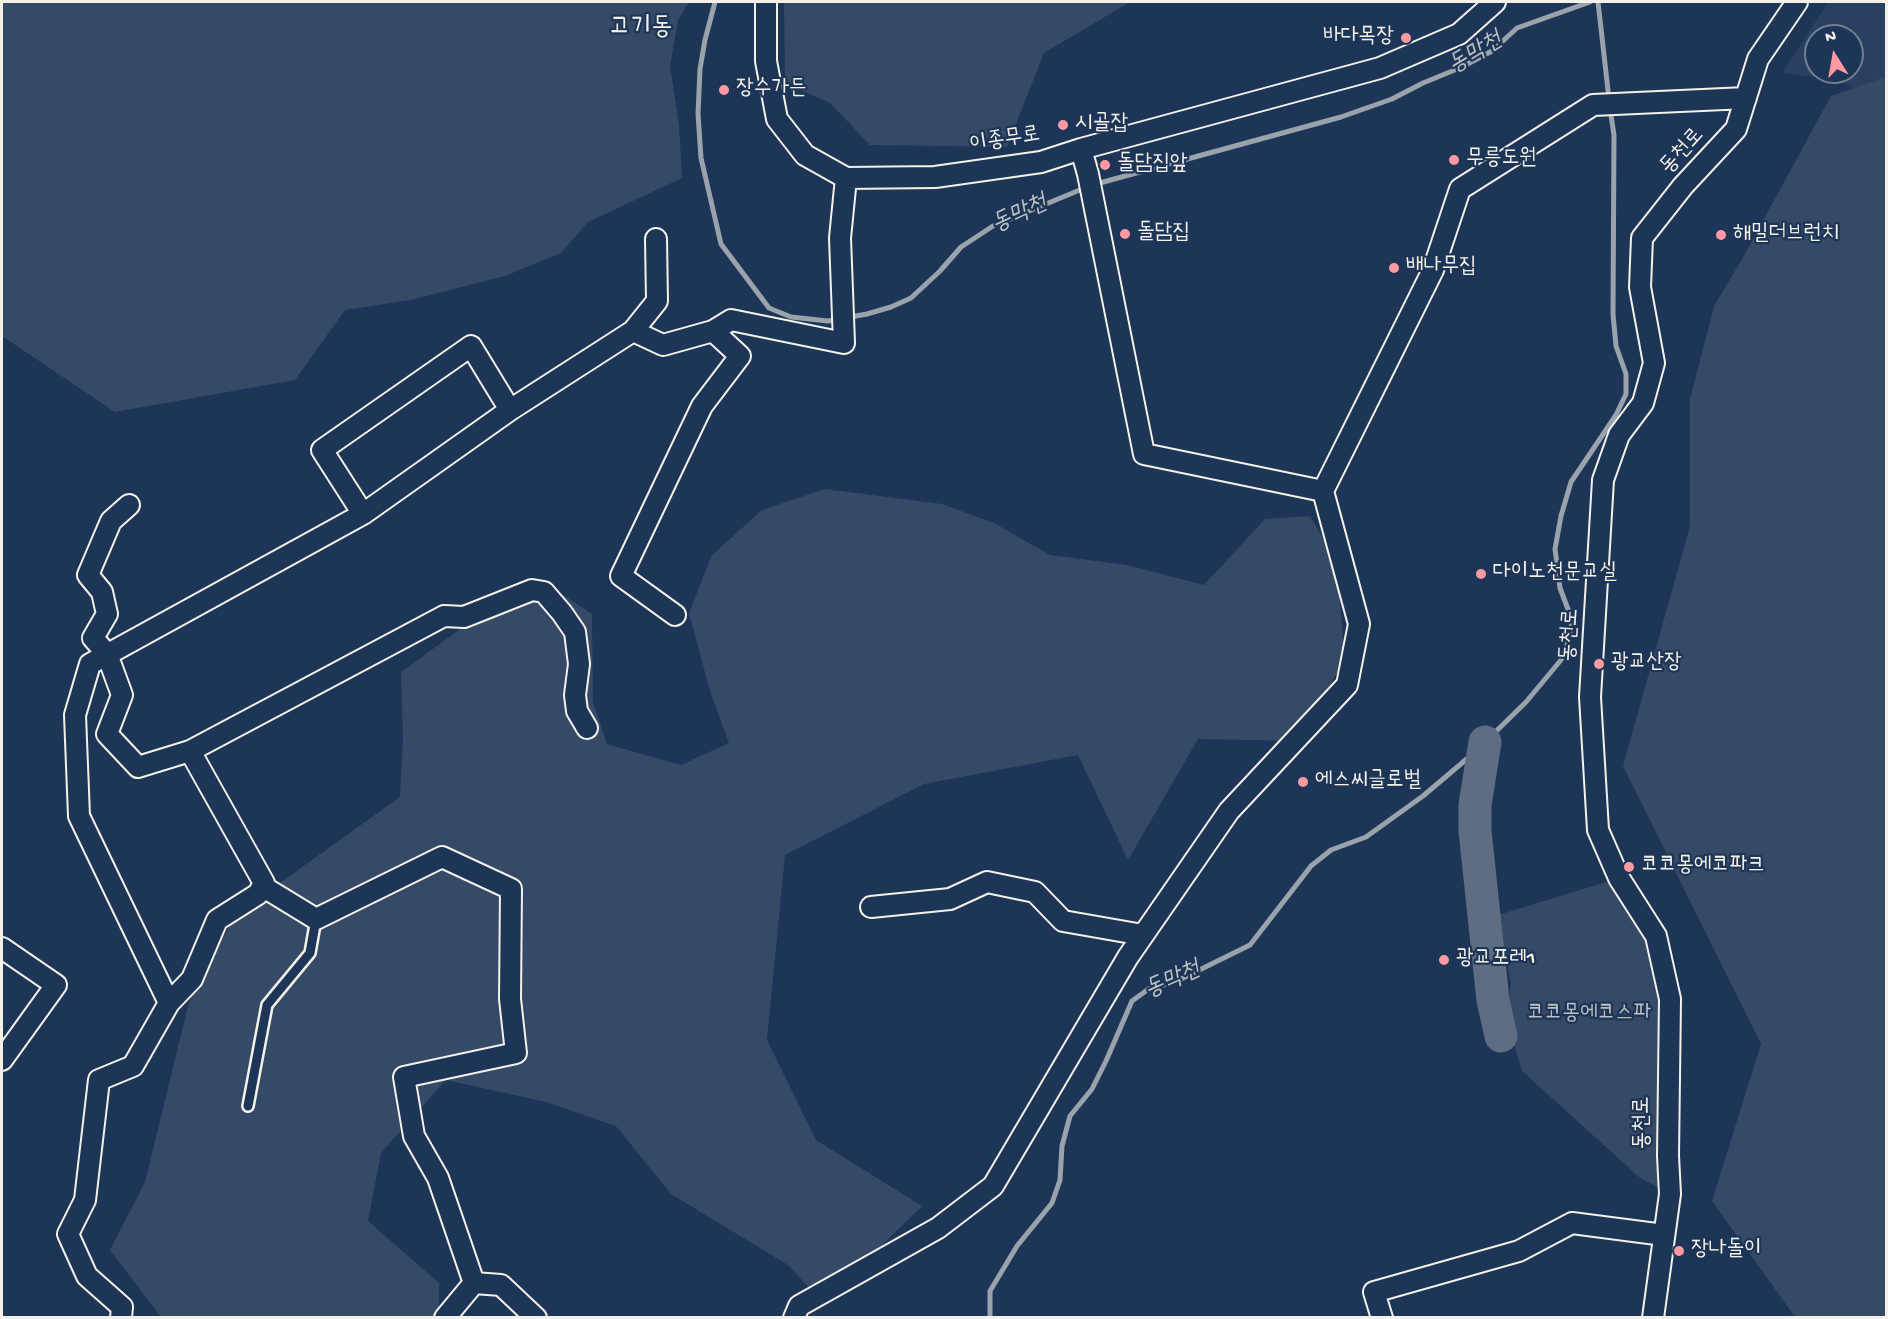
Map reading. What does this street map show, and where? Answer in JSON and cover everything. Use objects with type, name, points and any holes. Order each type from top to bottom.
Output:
[{"type":"street","name":"이종무로","points":[[766,2],[766,61],[777,119],[805,156],[846,178],[934,177],[1041,162],[1081,149],[1380,68],[1459,34],[1495,2]]},
{"type":"street","name":"동천로","points":[[1653,1317],[1670,1194],[1668,1156],[1670,999],[1656,936],[1619,878],[1598,831],[1590,697],[1603,480],[1619,435],[1643,404],[1654,363],[1640,287],[1642,238],[1683,186],[1736,129],[1758,59],[1797,2]]},
{"type":"street","points":[[776,1317],[796,1312],[938,1228],[993,1186],[1143,935],[1229,811],[1347,685],[1359,624],[1323,491],[1433,270],[1460,189],[1593,105],[1746,98]]},
{"type":"street","points":[[1081,149],[1093,198],[1144,454],[1323,491]]},
{"type":"street","points":[[633,331],[663,345],[713,331],[731,320],[844,344],[840,238],[846,178]]},
{"type":"street","points":[[169,1003],[80,816],[75,715],[90,664],[363,514],[510,410],[633,331],[657,301],[656,239]]},
{"type":"street","points":[[675,615],[621,576],[702,406],[740,356],[713,331]]},
{"type":"street","points":[[363,514],[322,450],[471,346],[510,410]]},
{"type":"street","points":[[129,505],[111,520],[88,575],[102,592],[107,614],[93,638],[107,654],[122,695],[107,734],[138,767],[190,751],[444,616],[464,617],[532,590],[544,592],[575,632],[579,664],[575,695],[577,711],[587,728]]},
{"type":"street","points":[[122,1317],[122,1307],[87,1276],[68,1233],[85,1200],[99,1080],[133,1066],[169,1003],[192,979],[217,920],[258,894],[264,883],[190,751]]},
{"type":"street","points":[[262,886],[316,919],[442,857],[511,889],[510,999],[516,1053],[404,1077],[414,1136],[438,1178],[474,1283]]},
{"type":"street","points":[[871,907],[950,898],[987,882],[1035,892],[1064,921],[1143,935]]},
{"type":"street","points":[[2,948],[56,985],[2,1060]]},
{"type":"street","points":[[1382,1317],[1374,1292],[1519,1251],[1572,1223],[1664,1235]]},
{"type":"street","points":[[445,1317],[474,1283]]},
{"type":"street","points":[[474,1283],[501,1285],[536,1317]]},
{"type":"lane","points":[[248,1106],[267,1005],[310,953],[316,919]]},
{"type":"shaded area","points":[[1828,2],[1886,2],[1886,111],[1846,84],[1864,84],[1864,24],[1814,24]]},
{"type":"shaded area","points":[[1804,39],[1804,76],[1782,73]]},
{"type":"green space","points":[[2,2],[689,2],[678,20],[670,66],[679,125],[682,178],[588,222],[561,253],[505,276],[411,300],[345,310],[295,380],[115,412],[2,336]]},
{"type":"green space","points":[[784,2],[1130,2],[1044,53],[1007,147],[870,145],[830,103],[785,83]]},
{"type":"green space","points":[[1886,77],[1886,1317],[1795,1317],[1712,1201],[1761,1044],[1623,766],[1690,526],[1690,399],[1714,306],[1831,96]]},
{"type":"green space","points":[[825,489],[942,504],[994,523],[1050,555],[1127,565],[1204,585],[1265,519],[1310,516],[1336,560],[1345,658],[1300,741],[1198,739],[1128,860],[1078,755],[924,784],[785,855],[767,1040],[816,1140],[922,1206],[823,1303],[788,1265],[671,1194],[616,1126],[546,1102],[446,1080],[381,1153],[368,1221],[439,1283],[439,1317],[161,1317],[110,1250],[145,1182],[189,1002],[235,915],[400,797],[403,739],[401,672],[484,612],[563,595],[592,614],[593,702],[607,744],[681,765],[729,743],[710,691],[689,613],[712,555],[762,510]]},
{"type":"green space","name":"코코몽에코스파","points":[[1619,878],[1670,999],[1670,1194],[1639,1177],[1522,1071],[1507,1019],[1511,983],[1498,915]]},
{"type":"waterway","name":"동막천","points":[[715,2],[700,69],[698,114],[701,158],[721,244],[769,308],[791,317],[828,321],[891,307],[911,298],[940,271],[961,247],[993,226],[1087,187]]},
{"type":"waterway","name":"동막천","points":[[1096,184],[1341,117],[1392,99],[1492,51],[1517,28],[1590,2]]},
{"type":"waterway","name":"동막천","points":[[1598,2],[1609,99]]},
{"type":"waterway","name":"동막천","points":[[990,1318],[990,1291],[1017,1246],[1052,1203],[1060,1180],[1062,1146],[1070,1116],[1092,1089],[1132,1001],[1150,988],[1175,982],[1250,945],[1311,866],[1331,850],[1366,837],[1423,796],[1475,752],[1526,702],[1561,660],[1569,640],[1572,620],[1560,588],[1555,549],[1561,516],[1571,482],[1616,415],[1626,394],[1626,374],[1616,346],[1613,314],[1614,135],[1610,109]]},
{"type":"waterway","name":"동막천","points":[[1485,742],[1475,805],[1475,831],[1493,1000],[1501,1036]]},
{"type":"place","name":"바다목장","points":[[1406,38]]},
{"type":"place","name":"장수가든","points":[[724,90]]},
{"type":"place","name":"시골잡","points":[[1063,125]]},
{"type":"place","name":"무릉도원","points":[[1454,160]]},
{"type":"place","name":"돌담집앞","points":[[1105,165]]},
{"type":"place","name":"돌담집","points":[[1125,234]]},
{"type":"place","name":"해밀더브런치","points":[[1721,235]]},
{"type":"place","name":"배나무집","points":[[1394,268]]},
{"type":"place","name":"다이노천문교실","points":[[1481,574]]},
{"type":"place","name":"광교산장","points":[[1599,664]]},
{"type":"place","name":"에스씨글로벌","points":[[1303,782]]},
{"type":"place","name":"코코몽에코파크","points":[[1629,867]]},
{"type":"place","name":"광교포레1","points":[[1444,960]]},
{"type":"place","name":"장나돌이","points":[[1679,1251]]},
{"type":"district","name":"고기동","points":[[641,29]]}]
